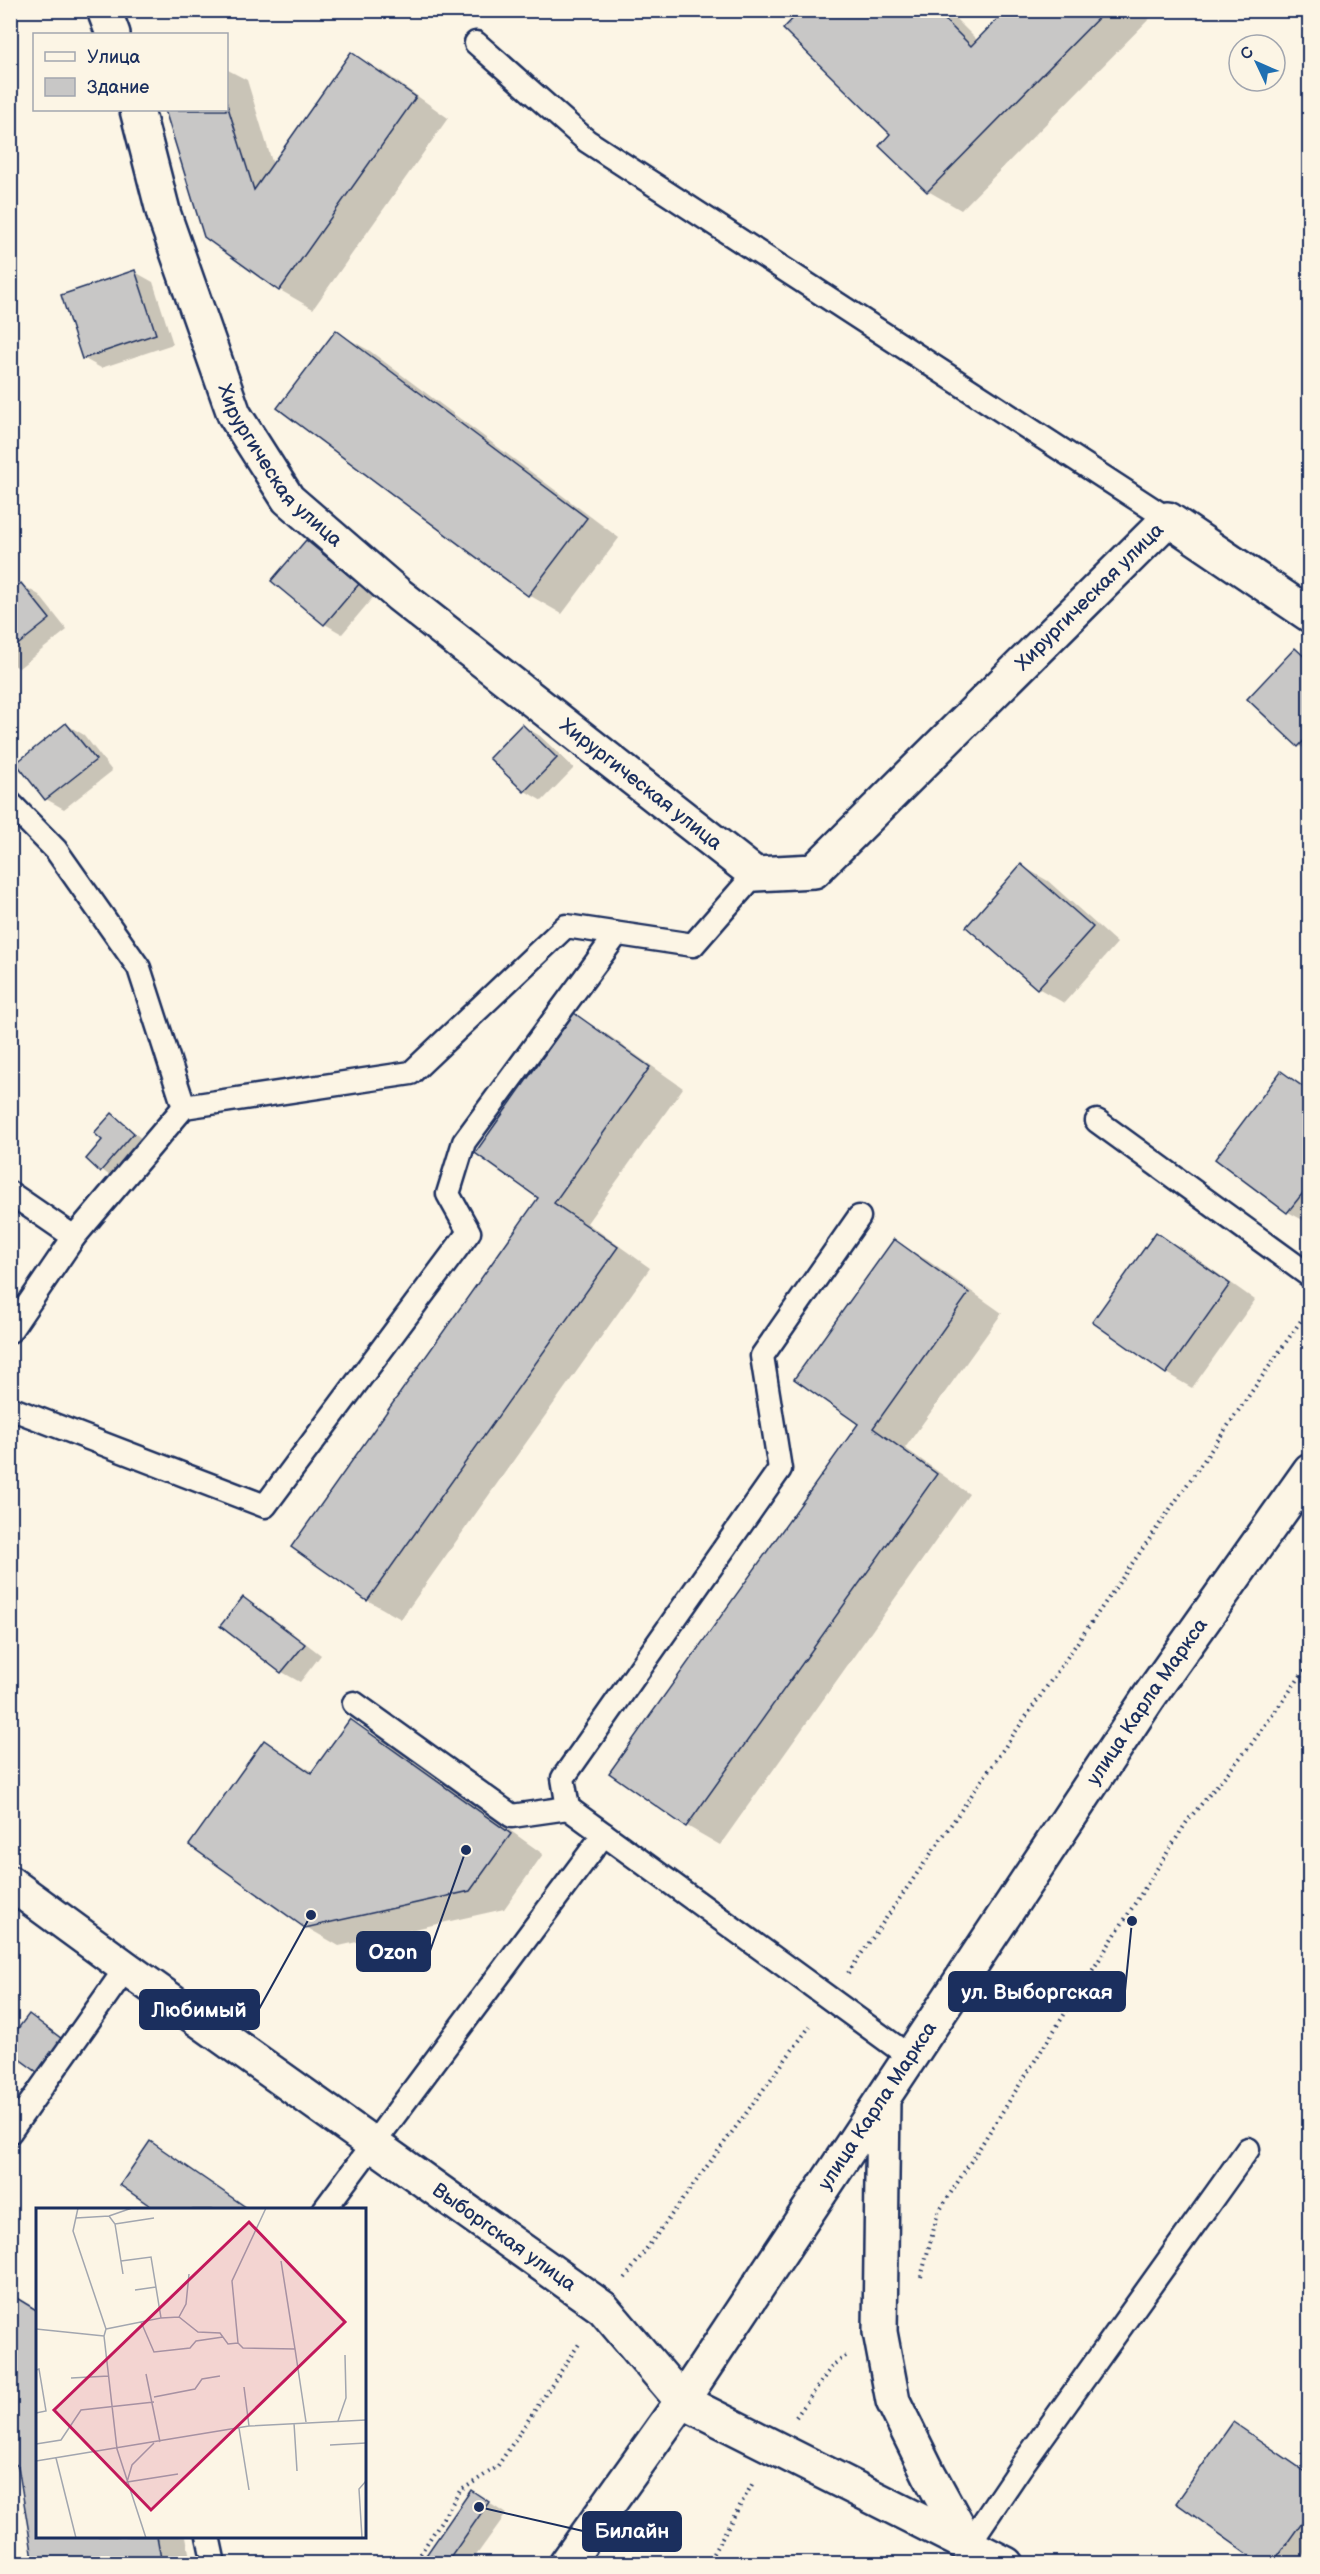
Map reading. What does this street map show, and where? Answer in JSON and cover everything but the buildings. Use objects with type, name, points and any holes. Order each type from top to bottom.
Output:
[{"type":"main road","points":[[104,10],[113,33]]},
{"type":"main road","name":"Хирургическая улица","points":[[137,111],[164,215],[234,414],[288,499],[399,595],[755,874],[814,872],[1168,519],[1310,615]]},
{"type":"main road","name":"улица Карла Маркса","points":[[566,2564],[682,2401],[1149,1696],[1310,1470]]},
{"type":"main road","name":"Выборгская улица","points":[[10,1883],[603,2308],[682,2401],[1006,2564]]},
{"type":"main road","points":[[883,2099],[880,2332],[893,2401],[968,2545]]},
{"type":"lane","points":[[476,43],[587,141],[1168,519]]},
{"type":"lane","points":[[10,803],[56,850],[139,968],[184,1107]]},
{"type":"lane","points":[[10,1331],[74,1237],[184,1107],[411,1073],[566,926],[693,945],[755,874]]},
{"type":"lane","points":[[10,1408],[266,1506],[470,1232],[448,1194],[464,1142],[617,934]]},
{"type":"lane","points":[[1097,1121],[1310,1276]]},
{"type":"lane","points":[[10,1193],[74,1237]]},
{"type":"lane","points":[[568,1808],[563,1778],[780,1469],[762,1356],[859,1217]]},
{"type":"lane","points":[[354,1703],[512,1816],[568,1808],[910,2057]]},
{"type":"lane","points":[[326,2208],[604,1834]]},
{"type":"lane","points":[[10,2132],[126,1968]]},
{"type":"lane","points":[[968,2545],[1020,2468],[1248,2149]]},
{"type":"lane","points":[[208,2538],[214,2564]]},
{"type":"path","points":[[414,2564],[460,2491],[497,2467],[603,2308],[830,1999],[1310,1308]]},
{"type":"path","points":[[921,2280],[938,2213],[1188,1820],[1250,1746],[1310,1663]]},
{"type":"path","points":[[707,2564],[773,2448],[833,2364],[880,2332]]},
{"type":"place","name":"Ozon","points":[[466,1850]]},
{"type":"place","name":"Любимый","points":[[311,1915]]},
{"type":"place","name":"ул. Выборгская","points":[[1132,1921]]},
{"type":"place","name":"Билайн","points":[[479,2507]]}]
